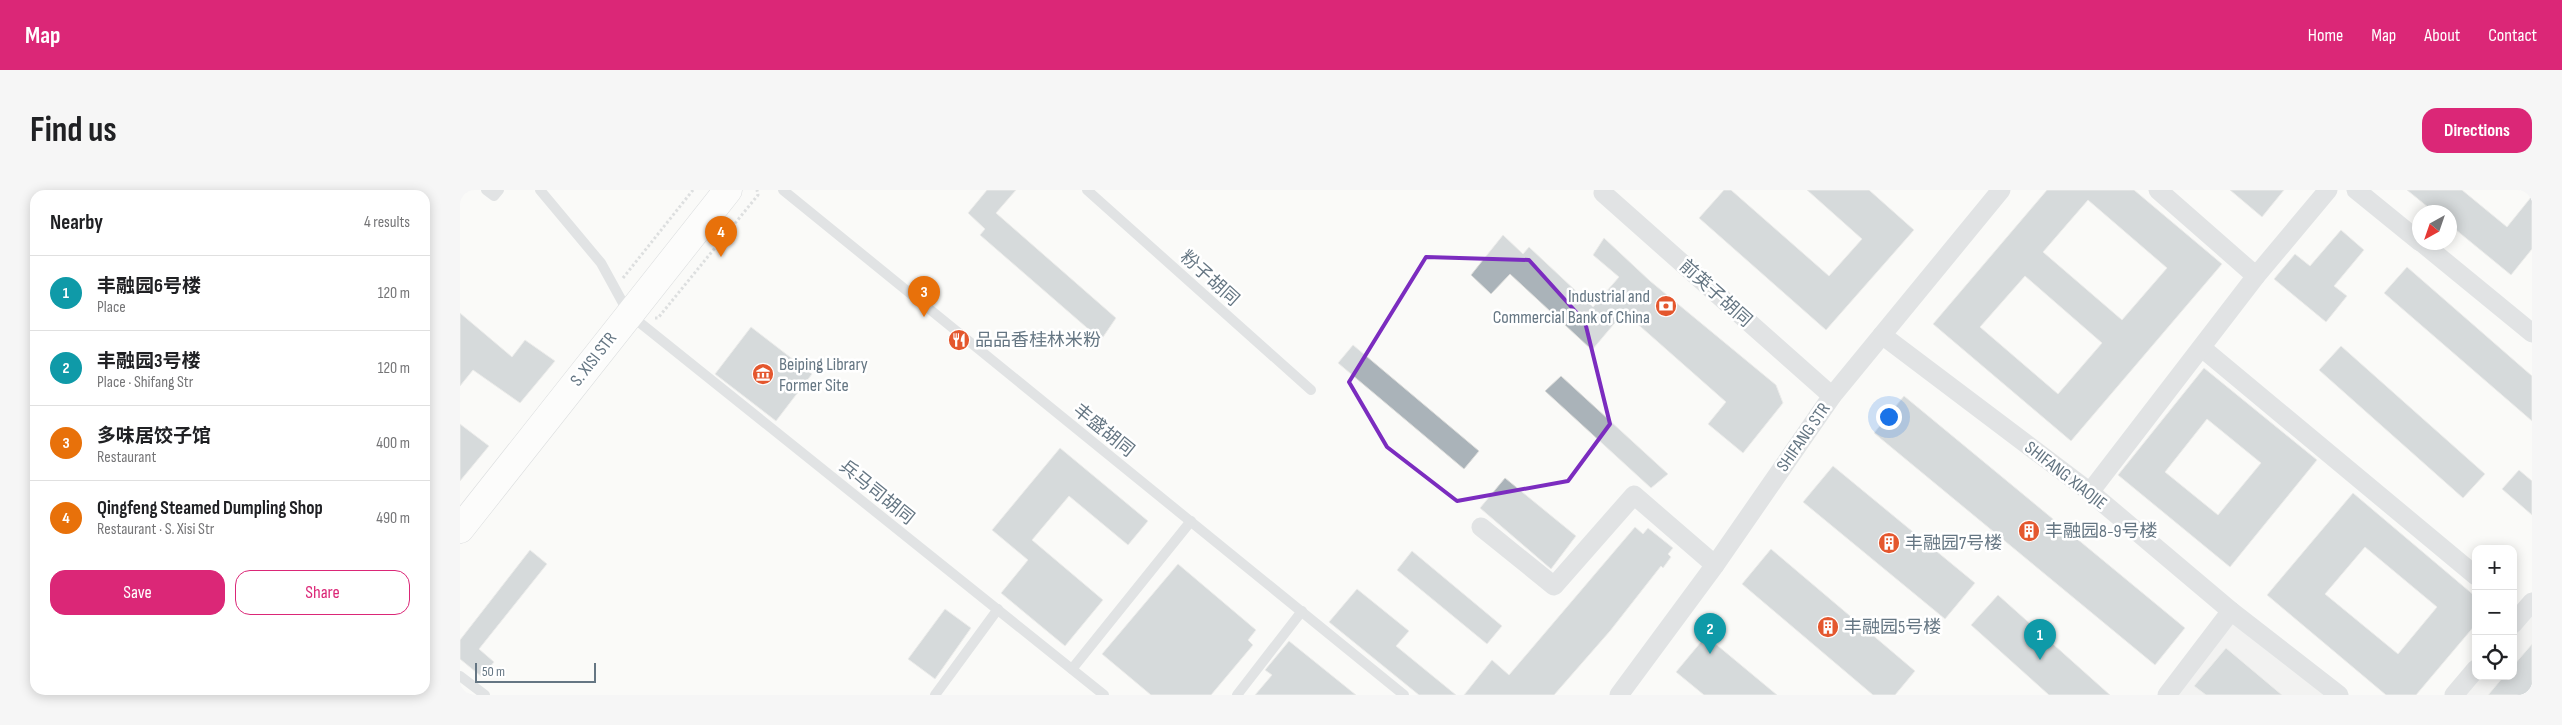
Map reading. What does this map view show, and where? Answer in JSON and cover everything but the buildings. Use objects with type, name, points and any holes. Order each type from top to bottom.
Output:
[{"type":"main road","name":"S. XISI STR","points":[[460,529],[728,190]]},
{"type":"street","name":"SHIFANG STR","points":[[1619,695],[1715,566],[1832,396],[2001,190]]},
{"type":"street","points":[[2158,190],[2256,276]]},
{"type":"street","points":[[2090,492],[2256,276],[2328,190]]},
{"type":"street","points":[[2356,190],[2412,236]]},
{"type":"street","name":"前英子胡同","points":[[1603,191],[1832,396]]},
{"type":"street","points":[[2430,250],[2532,333]]},
{"type":"street","name":"SHIFANG XIAOJIE","points":[[1882,335],[2090,492],[2232,612],[2339,695]]},
{"type":"street","points":[[2202,348],[2472,573]]},
{"type":"street","points":[[1481,527],[1554,586],[1634,495],[1715,566]]},
{"type":"street","points":[[2167,695],[2232,612]]},
{"type":"street","points":[[2454,695],[2472,674]]},
{"type":"lane","points":[[486,190],[494,196],[499,190]]},
{"type":"lane","points":[[540,190],[601,263],[629,314]]},
{"type":"lane","name":"丰盛胡同","points":[[783,190],[1401,694]]},
{"type":"lane","name":"粉子胡同","points":[[1087,190],[1311,390]]},
{"type":"lane","name":"兵马司胡同","points":[[629,314],[1104,695]]},
{"type":"lane","points":[[1072,669],[1191,522]]},
{"type":"lane","points":[[935,695],[998,609]]},
{"type":"lane","points":[[1237,695],[1302,612]]},
{"type":"lane","points":[[460,676],[485,695]]},
{"type":"path","points":[[618,284],[693,190]]},
{"type":"path","points":[[758,195],[762,190]]},
{"type":"highlighted area","points":[[1426,257],[1529,260],[1585,322],[1610,424],[1568,481],[1457,501],[1387,447],[1349,382]]},
{"type":"shaded area","points":[[2532,601],[2532,695],[2454,695],[2472,679],[2517,680],[2517,618]]},
{"type":"shaded area","points":[[2231,611],[2339,695],[2164,695]]},
{"type":"place","name":"Qingfeng Steamed Dumpling Shop","points":[[721,257]]},
{"type":"place","name":"Industrial and Commercial Bank of China","points":[[1666,306]]},
{"type":"place","name":"多味居饺子馆","points":[[924,317]]},
{"type":"place","name":"品品香桂林米粉","points":[[959,340]]},
{"type":"place","name":"Beiping Library Former Site","points":[[763,374]]},
{"type":"place","name":"丰融园8-9号楼","points":[[2029,531]]},
{"type":"place","name":"丰融园7号楼","points":[[1889,543]]},
{"type":"place","name":"丰融园5号楼","points":[[1828,627]]},
{"type":"place","name":"丰融园3号楼","points":[[1710,654]]},
{"type":"place","name":"丰融园6号楼","points":[[2040,660]]}]
